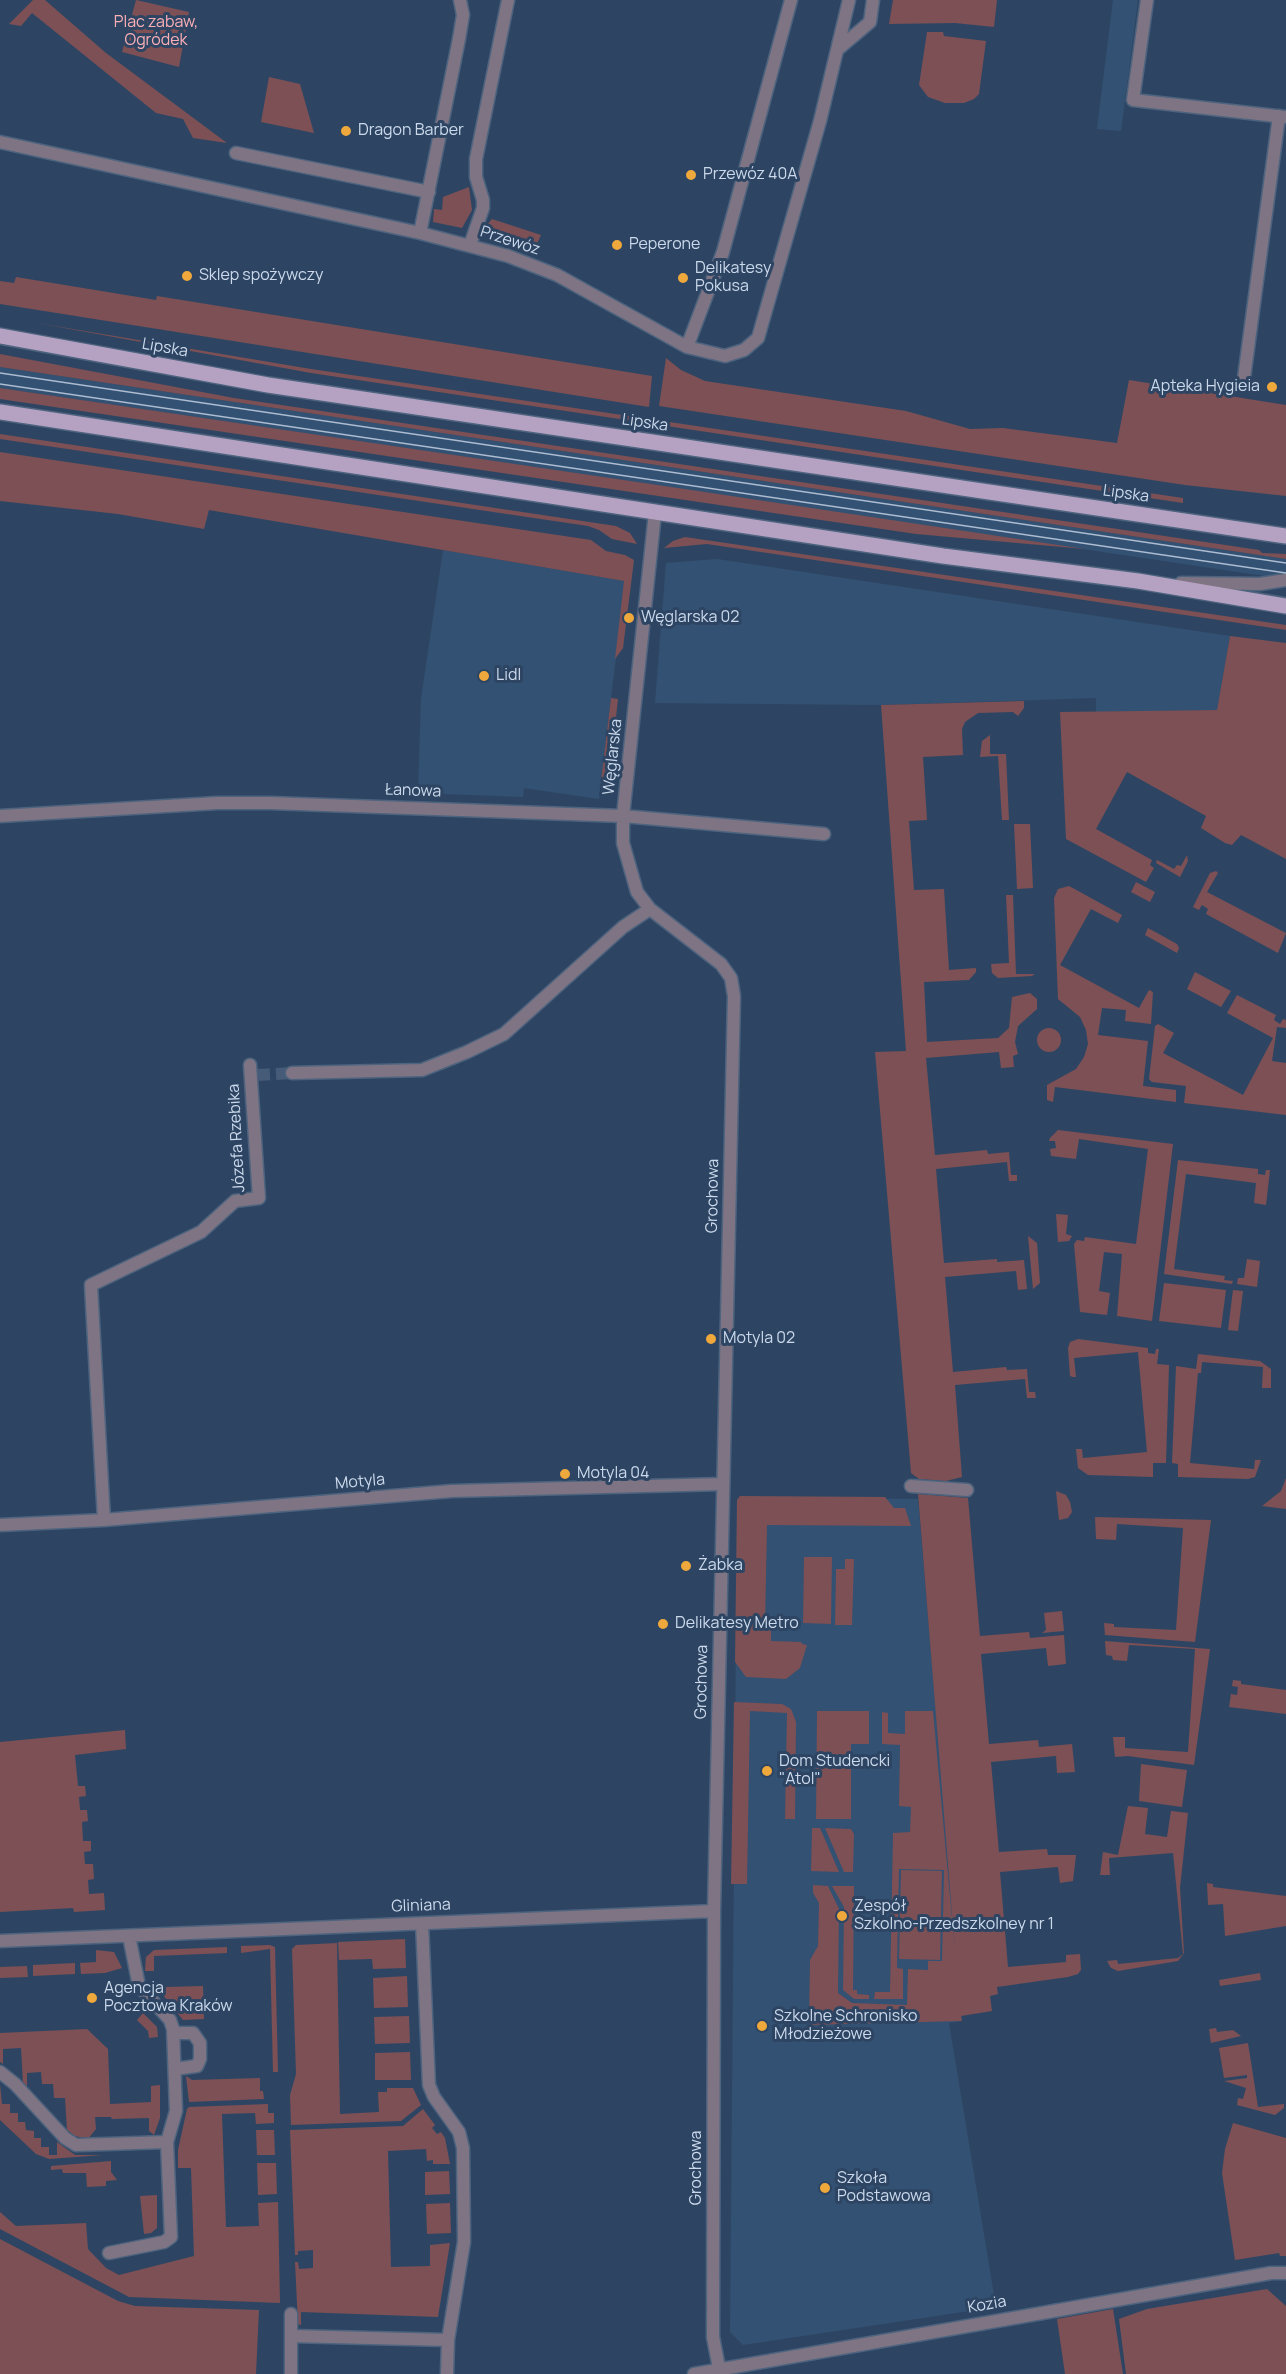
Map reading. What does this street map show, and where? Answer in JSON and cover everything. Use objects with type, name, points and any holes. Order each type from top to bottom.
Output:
[{"type":"main road","name":"Lipska","points":[[0,336],[267,385],[1286,536]]},
{"type":"main road","points":[[0,412],[943,556],[1138,581],[1286,606]]},
{"type":"street","points":[[420,232],[459,39],[463,15],[460,0]]},
{"type":"street","points":[[470,245],[483,208],[476,177],[476,159],[508,0]]},
{"type":"street","points":[[687,347],[723,252],[791,0]]},
{"type":"street","name":"Przewóz","points":[[0,142],[420,232],[470,245],[557,275],[687,347],[725,356],[744,350],[758,338],[823,110],[849,0]]},
{"type":"street","points":[[837,50],[870,22],[873,0]]},
{"type":"street","points":[[1147,0],[1134,100],[1283,117],[1244,378]]},
{"type":"street","points":[[236,153],[429,192]]},
{"type":"street","name":"Węglarska","points":[[655,513],[623,816],[623,843],[637,892],[650,909],[722,964]]},
{"type":"street","points":[[1138,581],[1260,584],[1286,580]]},
{"type":"street","name":"Łanowa","points":[[0,816],[217,803],[623,816],[824,834]]},
{"type":"street","points":[[292,1073],[422,1070],[467,1052],[504,1034],[623,927],[650,909]]},
{"type":"street","name":"Grochowa","points":[[719,2368],[713,2337],[714,1911],[734,996],[732,978],[722,964]]},
{"type":"street","name":"Józefa Rzebika","points":[[104,1520],[91,1284],[201,1232],[235,1201],[259,1198],[253,1072]]},
{"type":"street","name":"Motyla","points":[[0,1525],[104,1520],[452,1491],[723,1484]]},
{"type":"street","points":[[911,1486],[967,1490]]},
{"type":"street","name":"Gliniana","points":[[0,1941],[714,1911]]},
{"type":"street","points":[[422,1923],[429,2085],[434,2097],[459,2132],[463,2148],[464,2242],[448,2340],[447,2374]]},
{"type":"street","points":[[109,2253],[164,2242],[171,2237],[167,2142],[175,2119],[173,2033],[170,2020],[139,1986],[129,1936]]},
{"type":"street","points":[[173,2033],[193,2033],[200,2043],[200,2059],[197,2066],[175,2069]]},
{"type":"street","points":[[0,2072],[15,2084],[65,2138],[76,2145],[167,2142]]},
{"type":"street","name":"Kozia","points":[[694,2374],[1259,2275],[1286,2273]]},
{"type":"street","points":[[291,2314],[291,2374]]},
{"type":"street","points":[[291,2336],[448,2340]]},
{"type":"shaded area","points":[[1113,0],[1138,0],[1121,131],[1097,129]]},
{"type":"shaded area","points":[[0,367],[1286,559],[1286,574],[1271,577],[0,388]]},
{"type":"shaded area","points":[[443,550],[625,581],[599,799],[524,788],[523,797],[418,793],[421,699]]},
{"type":"shaded area","points":[[717,559],[1230,636],[1217,710],[1096,712],[1096,698],[881,705],[655,703],[666,563]]},
{"type":"shaded area","name":"Zespół Szkolno-Przedszkolney nr 1","points":[[770,1498],[918,1499],[962,2021],[949,2023],[996,2307],[743,2345],[730,2332],[737,1515]]},
{"type":"green space","points":[[33,0],[45,0],[106,53],[227,143],[193,138],[183,119],[156,113],[32,13],[21,26],[9,24]]},
{"type":"green space","name":"Plac zabaw, Ogródek","points":[[136,0],[189,12],[179,67],[122,52]]},
{"type":"green space","points":[[893,0],[997,0],[994,27],[955,23],[889,24]]},
{"type":"green space","points":[[927,32],[943,32],[944,36],[986,41],[979,94],[974,99],[964,103],[945,103],[928,97],[919,85]]},
{"type":"green space","points":[[269,77],[300,84],[314,133],[261,122]]},
{"type":"green space","points":[[469,187],[472,210],[462,228],[433,222],[434,209],[442,210],[443,197]]},
{"type":"green space","points":[[492,219],[541,235],[534,250],[491,235],[486,226]]},
{"type":"green space","points":[[16,277],[156,300],[157,296],[652,376],[649,407],[0,304],[0,281],[14,283]]},
{"type":"green space","points":[[37,323],[311,369],[1183,498],[1183,503],[311,373]]},
{"type":"green space","points":[[0,354],[234,398],[1259,550],[1262,553],[1286,554],[1286,559],[0,367]]},
{"type":"green space","points":[[666,358],[681,370],[705,381],[906,411],[970,429],[1003,428],[1117,443],[1129,380],[1286,405],[1286,496],[1185,485],[659,406]]},
{"type":"green space","points":[[0,388],[1085,549],[916,534],[0,399]]},
{"type":"green space","points":[[0,434],[616,526],[630,533],[637,544],[612,539],[588,526],[0,439]]},
{"type":"green space","points":[[0,452],[591,540],[606,551],[625,555],[634,560],[623,648],[615,659],[624,581],[209,510],[204,529],[118,514],[0,501]]},
{"type":"green space","points":[[685,537],[1286,625],[1286,630],[707,544],[664,548],[673,541]]},
{"type":"green space","points":[[1230,636],[1286,643],[1286,859],[1241,835],[1232,845],[1225,843],[1201,828],[1206,816],[1127,772],[1096,829],[1152,860],[1150,865],[1154,868],[1146,882],[1066,839],[1060,712],[1217,710]]},
{"type":"green space","points":[[611,698],[618,699],[609,782],[601,781]]},
{"type":"green space","points":[[1024,701],[1024,708],[1018,716],[1013,712],[978,713],[965,722],[962,729],[963,755],[923,757],[927,820],[909,821],[914,890],[944,889],[949,970],[976,968],[976,972],[969,980],[924,982],[927,1042],[998,1038],[1009,1028],[1012,997],[1030,993],[1037,999],[1037,1009],[1018,1026],[1015,1042],[1018,1054],[1013,1056],[1014,1067],[1001,1068],[999,1052],[926,1058],[935,1155],[987,1150],[988,1154],[1009,1152],[1011,1175],[1017,1175],[1017,1181],[1009,1181],[1007,1162],[936,1169],[944,1263],[997,1259],[997,1262],[1024,1260],[1027,1289],[1018,1290],[1016,1271],[945,1277],[953,1372],[1006,1367],[1007,1370],[1027,1369],[1029,1392],[1035,1392],[1036,1398],[1027,1398],[1025,1379],[955,1385],[962,1477],[946,1481],[919,1479],[911,1473],[875,1052],[906,1051],[881,705]]},
{"type":"green space","points":[[990,735],[990,754],[1006,754],[1009,820],[1002,820],[998,756],[980,757],[982,741]]},
{"type":"green space","points":[[1014,824],[1030,824],[1033,888],[1017,889]]},
{"type":"green space","points":[[1187,855],[1188,861],[1180,877],[1156,863],[1157,860],[1174,869],[1177,865],[1181,866]]},
{"type":"green space","points":[[1216,871],[1218,873],[1207,892],[1286,933],[1278,953],[1206,914],[1208,909],[1202,905],[1199,910],[1193,907],[1210,873]]},
{"type":"green space","points":[[1136,882],[1155,892],[1150,902],[1131,892]]},
{"type":"green space","points":[[1069,886],[1122,915],[1118,923],[1091,909],[1060,965],[1139,1008],[1149,990],[1153,992],[1151,1024],[1125,1021],[1126,1010],[1102,1008],[1098,1035],[1148,1041],[1143,1086],[1176,1090],[1176,1102],[1055,1087],[1053,1102],[1047,1100],[1047,1085],[1076,1069],[1084,1057],[1088,1044],[1086,1030],[1080,1017],[1058,999],[1054,898],[1058,889]]},
{"type":"green space","points":[[1006,895],[1013,895],[1016,974],[1035,974],[1032,976],[998,978],[992,973],[991,964],[1009,963]]},
{"type":"green space","points":[[1148,928],[1177,944],[1179,948],[1177,953],[1145,935]]},
{"type":"green space","points":[[1195,972],[1231,991],[1221,1007],[1187,989]]},
{"type":"green space","points":[[1237,995],[1276,1015],[1274,1020],[1280,1024],[1283,1019],[1286,1020],[1286,1028],[1277,1027],[1272,1061],[1286,1063],[1286,1115],[1184,1103],[1186,1086],[1152,1082],[1149,1079],[1155,1026],[1158,1024],[1174,1033],[1163,1053],[1243,1095],[1273,1038],[1227,1013]]},
{"type":"green space","points":[[1049,1028],[1058,1031],[1061,1040],[1058,1049],[1049,1052],[1040,1049],[1037,1040],[1040,1031]]},
{"type":"green space","points":[[1058,1130],[1173,1144],[1152,1321],[1117,1316],[1122,1254],[1104,1252],[1099,1291],[1110,1293],[1107,1315],[1080,1312],[1074,1244],[1077,1240],[1084,1241],[1085,1237],[1136,1244],[1148,1149],[1079,1139],[1076,1159],[1051,1156],[1050,1149],[1056,1148],[1055,1141],[1049,1141]]},
{"type":"green space","points":[[1178,1160],[1258,1169],[1258,1174],[1265,1175],[1266,1170],[1270,1170],[1266,1205],[1254,1203],[1256,1183],[1186,1174],[1174,1269],[1225,1276],[1224,1280],[1233,1281],[1232,1284],[1164,1274]]},
{"type":"green space","points":[[1056,1214],[1068,1215],[1066,1234],[1072,1236],[1069,1241],[1058,1242]]},
{"type":"green space","points":[[1028,1236],[1037,1243],[1040,1283],[1033,1289]]},
{"type":"green space","points":[[1247,1259],[1260,1261],[1257,1287],[1237,1284],[1238,1278],[1244,1278]]},
{"type":"green space","points":[[1164,1283],[1226,1290],[1221,1328],[1159,1321]]},
{"type":"green space","points":[[1233,1290],[1243,1291],[1238,1331],[1228,1330]]},
{"type":"green space","points":[[1078,1339],[1148,1348],[1148,1353],[1155,1354],[1156,1349],[1159,1349],[1157,1364],[1169,1365],[1166,1463],[1153,1463],[1153,1477],[1088,1475],[1078,1468],[1076,1449],[1082,1449],[1083,1458],[1147,1452],[1138,1352],[1074,1358],[1076,1377],[1073,1377],[1070,1376],[1068,1348],[1070,1342]]},
{"type":"green space","points":[[1198,1354],[1260,1361],[1271,1369],[1271,1388],[1262,1388],[1263,1367],[1202,1362],[1201,1373],[1198,1373],[1190,1463],[1254,1469],[1255,1460],[1261,1460],[1255,1477],[1248,1479],[1178,1477],[1178,1464],[1172,1463],[1176,1366],[1196,1369]]},
{"type":"green space","points":[[1286,1478],[1286,1509],[1262,1506],[1281,1491]]},
{"type":"green space","points":[[1056,1491],[1066,1495],[1070,1502],[1072,1512],[1068,1518],[1059,1520]]},
{"type":"green space","points":[[918,1494],[968,1498],[980,1636],[1029,1632],[1030,1638],[1064,1635],[1066,1664],[1048,1666],[1046,1648],[981,1654],[989,1744],[1038,1740],[1039,1747],[1072,1744],[1075,1772],[1057,1773],[1056,1756],[991,1762],[999,1852],[1047,1849],[1048,1855],[1076,1855],[1073,1881],[1060,1883],[1058,1867],[1000,1872],[1008,1967],[1066,1962],[1066,1955],[1080,1954],[1081,1970],[1078,1974],[1068,1977],[997,1987],[998,1994],[990,1996],[992,2011],[961,2016],[962,2021],[809,2025],[810,1960],[818,1946],[819,1903],[813,1893],[813,1885],[828,1886],[839,1909],[838,1993],[852,2003],[907,2005],[908,1969],[928,1970],[928,1961],[942,1961],[944,1870],[899,1869],[897,1968],[903,1969],[903,1999],[874,1999],[875,1992],[890,1992],[893,1833],[910,1832],[911,1807],[899,1806],[900,1745],[882,1744],[882,1712],[888,1713],[888,1733],[905,1734],[905,1711],[933,1711],[955,1951]]},
{"type":"green space","points":[[740,1496],[885,1497],[894,1508],[905,1508],[911,1526],[767,1525],[765,1627],[771,1628],[771,1641],[801,1642],[807,1645],[800,1668],[786,1679],[746,1677],[735,1662],[737,1500]]},
{"type":"green space","points":[[1095,1517],[1211,1520],[1195,1642],[1105,1635],[1104,1623],[1114,1624],[1114,1627],[1176,1630],[1183,1528],[1117,1524],[1116,1540],[1096,1539]]},
{"type":"green space","points":[[804,1557],[832,1557],[831,1624],[803,1623]]},
{"type":"green space","points":[[845,1559],[854,1559],[852,1625],[835,1625],[836,1569],[845,1569]]},
{"type":"green space","points":[[1062,1611],[1064,1631],[1042,1633],[1046,1630],[1044,1613]]},
{"type":"green space","points":[[1105,1641],[1210,1649],[1194,1765],[1128,1756],[1115,1757],[1113,1737],[1125,1737],[1125,1748],[1188,1752],[1195,1649],[1129,1645],[1127,1661],[1113,1660],[1112,1656],[1106,1655]]},
{"type":"green space","points":[[1233,1680],[1241,1681],[1241,1684],[1286,1690],[1286,1714],[1229,1707],[1231,1694],[1237,1695],[1238,1687],[1232,1686]]},
{"type":"green space","points":[[734,1702],[782,1704],[791,1709],[796,1722],[795,1819],[785,1819],[787,1713],[750,1711],[747,1884],[731,1884]]},
{"type":"green space","points":[[817,1711],[869,1711],[869,1744],[851,1744],[851,1819],[816,1819]]},
{"type":"green space","points":[[125,1730],[126,1749],[75,1755],[78,1786],[85,1786],[86,1796],[79,1797],[80,1810],[87,1810],[88,1821],[82,1822],[83,1841],[91,1841],[91,1851],[84,1852],[85,1864],[93,1864],[94,1879],[88,1880],[89,1894],[104,1893],[105,1910],[74,1912],[73,1908],[0,1912],[0,1742]]},
{"type":"green space","points":[[1141,1764],[1187,1770],[1182,1807],[1139,1801]]},
{"type":"green space","points":[[1128,1806],[1148,1808],[1145,1834],[1167,1837],[1171,1811],[1188,1813],[1180,1888],[1184,1953],[1178,1961],[1118,1971],[1111,1968],[1107,1961],[1117,1960],[1118,1964],[1178,1958],[1183,1954],[1173,1853],[1109,1858],[1110,1875],[1100,1875],[1103,1852],[1118,1855]]},
{"type":"green space","points":[[812,1828],[820,1828],[839,1872],[811,1871]]},
{"type":"green space","points":[[825,1828],[851,1829],[854,1834],[853,1872],[844,1872]]},
{"type":"green space","points":[[901,1870],[942,1871],[940,1960],[899,1959]]},
{"type":"green space","points":[[1207,1883],[1213,1884],[1213,1887],[1286,1896],[1286,1926],[1225,1936],[1223,1904],[1208,1905]]},
{"type":"green space","points":[[832,1886],[854,1886],[853,1990],[857,1990],[857,1994],[869,1995],[869,1999],[854,1999],[843,1990],[844,1907]]},
{"type":"green space","points":[[405,1939],[406,1968],[373,1969],[372,1959],[339,1960],[338,1942]]},
{"type":"green space","points":[[337,1943],[340,2114],[379,2112],[378,2092],[387,2092],[387,2088],[413,2088],[421,2105],[401,2121],[291,2125],[290,2095],[296,2074],[292,1949],[296,1945]]},
{"type":"green space","points":[[270,1945],[275,1947],[278,2072],[273,2072],[270,1949],[241,1953],[241,1946]]},
{"type":"green space","points":[[227,1947],[227,1953],[154,1956],[154,1971],[145,1971],[146,1957],[154,1950]]},
{"type":"green space","points":[[96,1950],[114,1952],[122,1968],[105,1973],[81,1974],[80,1963],[96,1962]]},
{"type":"green space","points":[[75,1963],[75,1974],[33,1976],[33,1965]]},
{"type":"green space","points":[[27,1966],[28,1977],[0,1978],[0,1967]]},
{"type":"green space","points":[[1260,1973],[1261,1980],[1220,1986],[1219,1980]]},
{"type":"green space","points":[[407,1976],[408,2007],[374,2008],[373,1978]]},
{"type":"green space","points":[[203,1986],[204,2019],[183,2020],[159,1990],[165,1987]]},
{"type":"green space","points":[[143,2013],[157,2027],[158,2037],[149,2038],[148,2031],[137,2020]]},
{"type":"green space","points":[[409,2016],[410,2043],[375,2044],[374,2017]]},
{"type":"green space","points":[[1216,2028],[1217,2032],[1233,2030],[1241,2036],[1211,2043],[1209,2029]]},
{"type":"green space","points":[[87,2029],[108,2049],[110,2104],[151,2102],[151,2086],[160,2085],[160,2118],[154,2135],[149,2131],[149,2118],[95,2117],[96,2129],[88,2139],[75,2136],[67,2130],[65,2098],[54,2098],[53,2084],[42,2084],[41,2072],[27,2073],[27,2088],[23,2084],[21,2048],[3,2049],[3,2064],[0,2062],[0,2033]]},
{"type":"green space","points":[[1248,2043],[1258,2107],[1284,2104],[1284,2108],[1275,2115],[1237,2105],[1238,2098],[1243,2099],[1246,2088],[1224,2081],[1247,2078],[1247,2075],[1224,2078],[1219,2048]]},
{"type":"green space","points":[[410,2052],[411,2080],[375,2080],[375,2053]]},
{"type":"green space","points":[[186,2076],[192,2080],[260,2078],[260,2091],[263,2091],[264,2099],[189,2102]]},
{"type":"green space","points":[[0,2084],[2,2104],[10,2104],[10,2113],[18,2113],[18,2122],[25,2122],[26,2130],[34,2131],[34,2138],[41,2138],[41,2147],[49,2147],[49,2155],[57,2155],[57,2142],[75,2155],[103,2155],[49,2159],[36,2154],[0,2120]]},
{"type":"green space","points":[[268,2104],[268,2113],[274,2113],[274,2123],[256,2124],[255,2113],[222,2114],[226,2227],[259,2226],[258,2203],[278,2202],[280,2303],[129,2297],[0,2229],[0,2212],[16,2226],[86,2223],[88,2249],[106,2268],[119,2275],[194,2256],[191,2168],[178,2168],[178,2150],[187,2109],[189,2107]]},
{"type":"green space","points":[[423,2109],[435,2125],[432,2128],[437,2134],[441,2132],[445,2138],[450,2164],[433,2164],[433,2160],[427,2161],[426,2149],[388,2151],[391,2267],[430,2266],[430,2245],[450,2243],[438,2317],[301,2312],[301,2325],[298,2324],[295,2262],[298,2262],[299,2269],[313,2268],[313,2250],[298,2251],[298,2255],[295,2255],[290,2130],[403,2126]]},
{"type":"green space","points":[[1233,2123],[1286,2138],[1286,2256],[1280,2256],[1279,2253],[1235,2260],[1222,2173],[1225,2149]]},
{"type":"green space","points":[[256,2130],[274,2130],[275,2155],[257,2155]]},
{"type":"green space","points":[[111,2161],[111,2172],[117,2180],[106,2181],[106,2186],[87,2187],[86,2173],[63,2173],[62,2169],[51,2170],[51,2166]]},
{"type":"green space","points":[[257,2163],[276,2163],[277,2194],[258,2195]]},
{"type":"green space","points":[[449,2171],[450,2194],[425,2195],[425,2172]]},
{"type":"green space","points":[[157,2195],[157,2228],[151,2233],[144,2234],[140,2196]]},
{"type":"green space","points":[[450,2203],[451,2233],[427,2234],[426,2204]]},
{"type":"green space","points":[[0,2239],[118,2301],[135,2306],[259,2310],[256,2374],[0,2374]]},
{"type":"green space","points":[[1267,2289],[1286,2306],[1286,2374],[1126,2374],[1119,2319],[1147,2309]]},
{"type":"green space","points":[[1113,2309],[1123,2374],[1065,2374],[1057,2319]]},
{"type":"tunnel","points":[[258,1075],[292,1073]]},
{"type":"tram line","points":[[0,373],[1286,563]]},
{"type":"tram line","points":[[0,384],[1286,573]]},
{"type":"place","name":"Dragon Barber","points":[[346,131]]},
{"type":"place","name":"Przewóz 40A","points":[[691,175]]},
{"type":"place","name":"Peperone","points":[[617,245]]},
{"type":"place","name":"Sklep spożywczy","points":[[187,276]]},
{"type":"place","name":"Delikatesy Pokusa","points":[[683,278]]},
{"type":"place","name":"Apteka Hygieia","points":[[1272,387]]},
{"type":"place","name":"Węglarska 02","points":[[629,618]]},
{"type":"place","name":"Lidl","points":[[484,676]]},
{"type":"place","name":"Motyla 02","points":[[711,1339]]},
{"type":"place","name":"Motyla 04","points":[[565,1474]]},
{"type":"place","name":"Żabka","points":[[686,1566]]},
{"type":"place","name":"Delikatesy Metro","points":[[663,1624]]},
{"type":"place","name":"Dom Studencki \"Atol\"","points":[[767,1771]]},
{"type":"place","name":"Zespół Szkolno-Przedszkolney nr 1","points":[[842,1916]]},
{"type":"place","name":"Agencja Pocztowa Kraków","points":[[92,1998]]},
{"type":"place","name":"Szkolne Schronisko Młodzieżowe","points":[[762,2026]]},
{"type":"place","name":"Szkoła Podstawowa","points":[[825,2188]]}]
